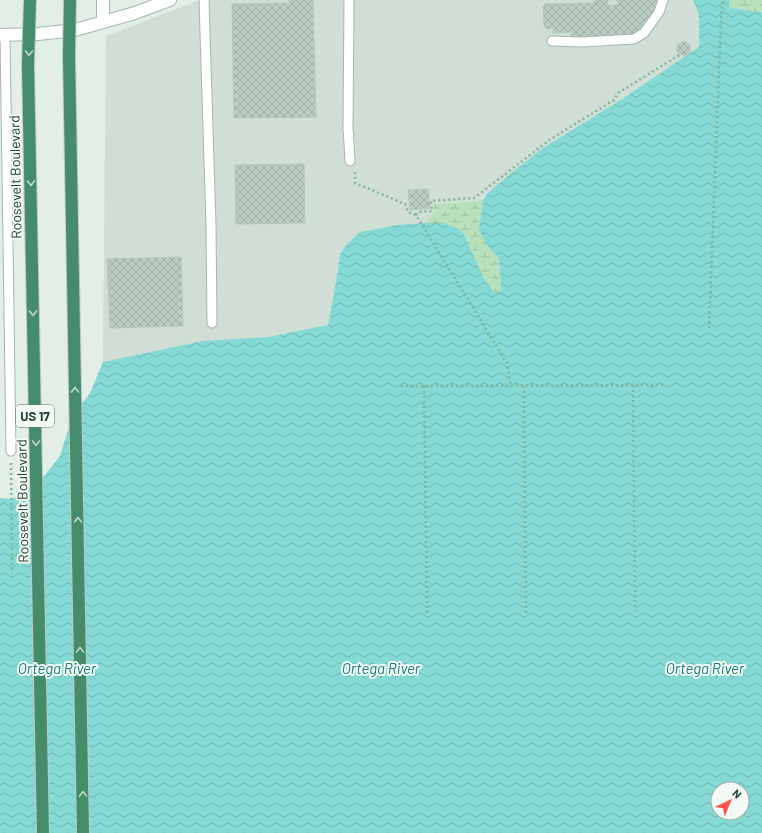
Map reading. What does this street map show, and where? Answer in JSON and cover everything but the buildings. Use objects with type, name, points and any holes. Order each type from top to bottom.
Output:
[{"type":"highway","name":"Roosevelt Boulevard","points":[[30,0],[28,73],[43,833]]},
{"type":"highway","points":[[70,0],[83,833]]},
{"type":"street","points":[[103,0],[103,21]]},
{"type":"street","points":[[2,35],[53,33],[75,30],[135,13],[170,0]]},
{"type":"lane","points":[[204,0],[212,323]]},
{"type":"lane","points":[[349,0],[348,127],[350,161]]},
{"type":"lane","points":[[552,41],[582,42],[634,39],[644,33],[659,12],[663,0]]},
{"type":"lane","points":[[2,35],[11,450]]},
{"type":"path","points":[[709,328],[723,0]]},
{"type":"path","points":[[416,215],[418,212],[432,211],[431,201],[474,198],[551,139],[614,100],[618,93],[681,54]]},
{"type":"path","points":[[355,172],[355,183],[405,204],[408,212],[416,215],[507,363],[511,386]]},
{"type":"path","points":[[633,385],[635,611]]},
{"type":"path","points":[[401,386],[663,385]]},
{"type":"path","points":[[424,386],[428,613]]},
{"type":"path","points":[[524,386],[526,613]]},
{"type":"path","points":[[11,450],[12,570]]},
{"type":"shaded area","points":[[200,0],[693,0],[699,15],[699,47],[622,99],[543,148],[479,201],[434,204],[434,213],[424,223],[397,225],[360,232],[347,244],[340,254],[328,325],[268,337],[103,362],[106,36]]},
{"type":"green space","points":[[730,0],[762,0],[762,12],[729,8]]},
{"type":"green space","points":[[484,198],[482,212],[485,243],[499,257],[500,278],[503,292],[494,292],[484,278],[464,234],[424,223],[434,213],[434,204],[479,201]]},
{"type":"water","name":"Ortega River","points":[[693,0],[730,0],[729,8],[762,12],[762,833],[0,833],[0,498],[12,499],[41,480],[60,456],[67,433],[81,405],[90,393],[103,362],[203,341],[268,337],[328,325],[340,254],[347,244],[360,232],[397,225],[442,223],[457,228],[464,234],[484,278],[494,292],[502,292],[499,258],[485,243],[479,229],[484,198],[487,194],[543,148],[622,99],[699,47],[699,15]]}]
